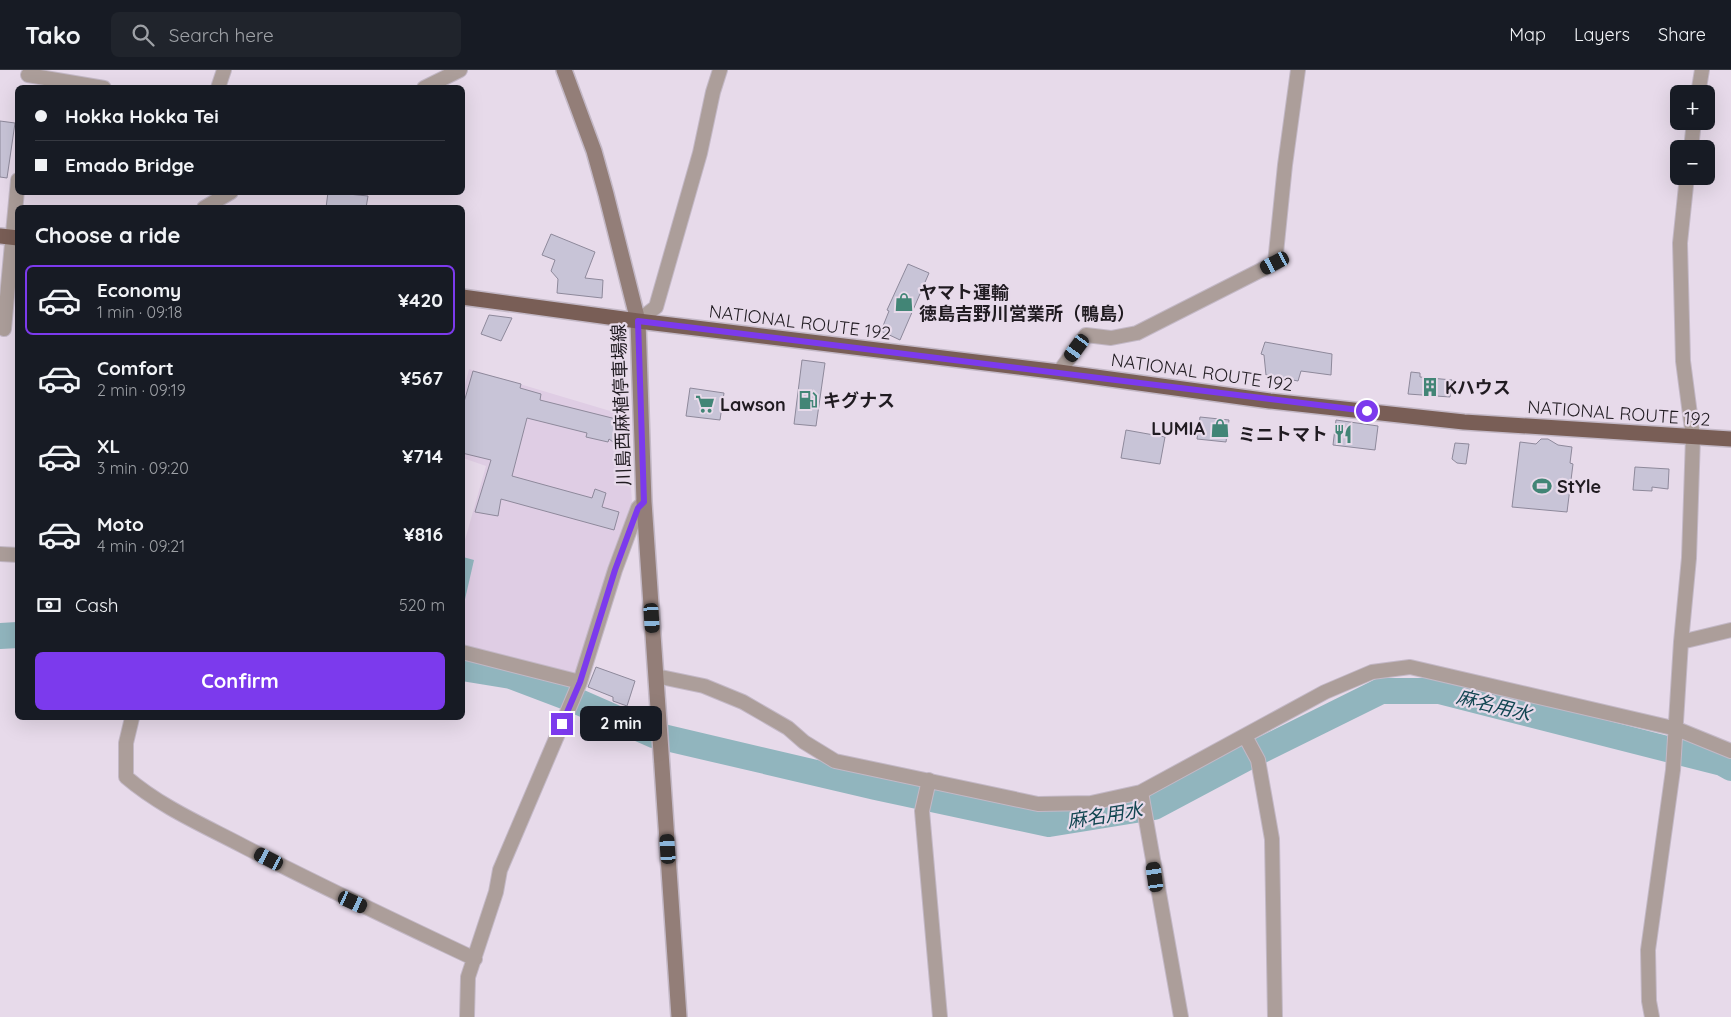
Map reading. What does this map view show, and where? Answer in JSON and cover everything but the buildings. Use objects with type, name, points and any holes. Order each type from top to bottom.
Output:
[{"type":"highway","name":"NATIONAL ROUTE 192","points":[[465,297],[638,321],[1059,372],[1270,401],[1464,422],[1731,439]]},
{"type":"main road","name":"川島西麻植停車場線","points":[[564,70],[594,152],[638,321],[644,502],[679,1017]]},
{"type":"street","points":[[219,85],[224,70]]},
{"type":"street","points":[[430,85],[460,70]]},
{"type":"street","points":[[638,321],[656,307],[700,153],[713,92],[720,70]]},
{"type":"street","points":[[1059,372],[1086,335],[1111,338],[1138,333],[1275,263],[1285,165],[1298,70]]},
{"type":"street","points":[[1700,85],[1702,70]]},
{"type":"street","points":[[28,77],[83,85]]},
{"type":"street","points":[[1652,1017],[1649,1001],[1648,950],[1673,770],[1681,642],[1690,558],[1693,437],[1683,361],[1680,243],[1686,185]]},
{"type":"street","points":[[2,330],[9,237],[16,195]]},
{"type":"street","points":[[209,201],[224,195]]},
{"type":"street","points":[[2,330],[15,322]]},
{"type":"street","points":[[467,1017],[468,977],[496,892],[500,870],[579,684],[615,570],[638,508],[644,502]]},
{"type":"street","points":[[0,554],[15,555]]},
{"type":"street","points":[[1681,642],[1731,630]]},
{"type":"street","points":[[465,653],[579,684]]},
{"type":"street","points":[[656,676],[704,686],[743,702],[788,728],[804,742],[835,761],[903,777],[929,780],[1038,804],[1091,803],[1141,792],[1246,739],[1325,692],[1372,672],[1410,667],[1677,729],[1731,751]]},
{"type":"street","points":[[132,720],[126,743],[126,777],[143,791],[169,807],[318,885],[475,959]]},
{"type":"street","points":[[1246,739],[1258,760],[1272,839],[1275,1017]]},
{"type":"street","points":[[929,780],[922,811],[940,1017]]},
{"type":"street","points":[[1141,792],[1181,1017]]},
{"type":"shaded area","points":[[469,369],[627,416],[632,504],[578,674],[465,646],[465,540],[486,466],[465,459],[465,385]]},
{"type":"water","points":[[465,558],[474,560],[465,599]]},
{"type":"waterway","name":"麻名用水","points":[[0,636],[15,635]]},
{"type":"waterway","name":"麻名用水","points":[[465,668],[511,676],[572,699],[654,735],[876,787],[1049,824],[1154,807],[1248,757],[1381,691],[1439,691],[1722,763],[1731,768]]},
{"type":"place","name":"ヤマト運輸 徳島吉野川営業所（鴨島）","points":[[904,302]]},
{"type":"place","name":"Kハウス","points":[[1430,387]]},
{"type":"place","name":"キグナス","points":[[808,400]]},
{"type":"place","name":"Lawson","points":[[705,404]]},
{"type":"place","name":"LUMIA","points":[[1220,428]]},
{"type":"place","name":"ミニトマト","points":[[1343,434]]},
{"type":"place","name":"StYle","points":[[1542,486]]},
{"type":"route","points":[[562,724],[580,682],[615,570],[638,508],[644,502],[638,321],[1059,372],[1255,399],[1367,411]]}]
